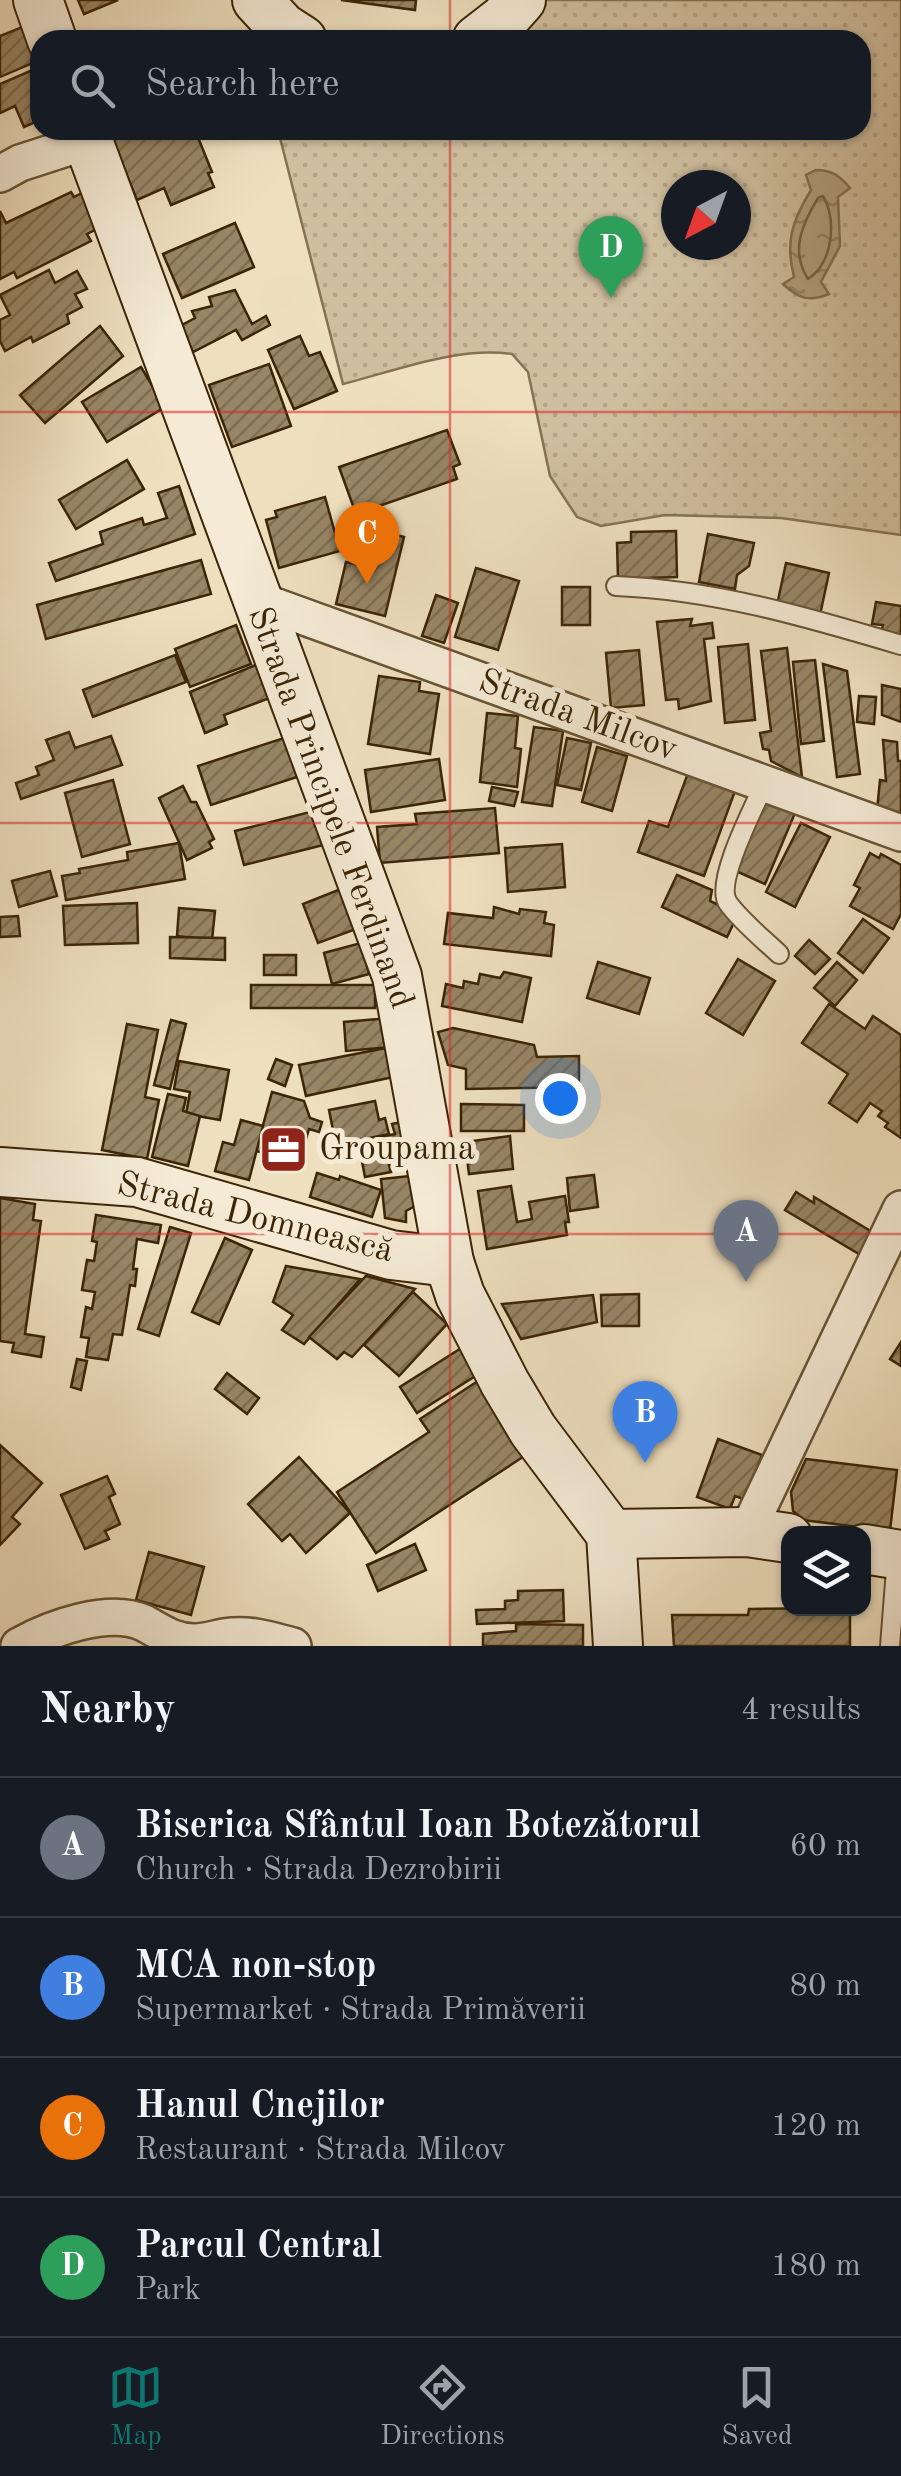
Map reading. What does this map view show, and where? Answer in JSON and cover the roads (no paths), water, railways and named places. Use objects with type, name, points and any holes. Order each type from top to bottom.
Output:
[{"type":"street","points":[[38,0],[48,30]]},
{"type":"street","points":[[256,0],[287,30]]},
{"type":"street","points":[[490,30],[521,0]]},
{"type":"street","points":[[0,174],[77,140]]},
{"type":"street","name":"Strada Principele Ferdinand","points":[[87,140],[397,976],[449,1262],[460,1295],[533,1430],[611,1534]]},
{"type":"street","name":"Strada Milcov","points":[[255,599],[901,833]]},
{"type":"street","name":"Strada Domnească","points":[[0,1172],[136,1182],[391,1255],[449,1262]]},
{"type":"street","points":[[618,1646],[611,1534],[768,1536],[901,1209]]},
{"type":"street","points":[[19,1646],[104,1616],[142,1622],[167,1638],[194,1642],[256,1636],[293,1646]]},
{"type":"lane","points":[[616,586],[714,596],[810,618],[901,645]]},
{"type":"lane","points":[[765,783],[724,890],[728,903],[778,954]]},
{"type":"lane","points":[[890,1646],[891,1549]]},
{"type":"water","points":[[816,170],[835,175],[850,188],[838,197],[840,246],[821,282],[829,294],[810,298],[799,296],[783,284],[794,277],[792,232],[811,190],[806,175]]},
{"type":"place","name":"Parcul Central","points":[[611,298]]},
{"type":"place","name":"Hanul Cnejilor","points":[[367,584]]},
{"type":"place","name":"Groupama","points":[[284,1149]]},
{"type":"place","name":"Biserica Sfântul Ioan Botezătorul","points":[[746,1282]]},
{"type":"place","name":"MCA non-stop","points":[[645,1463]]}]
